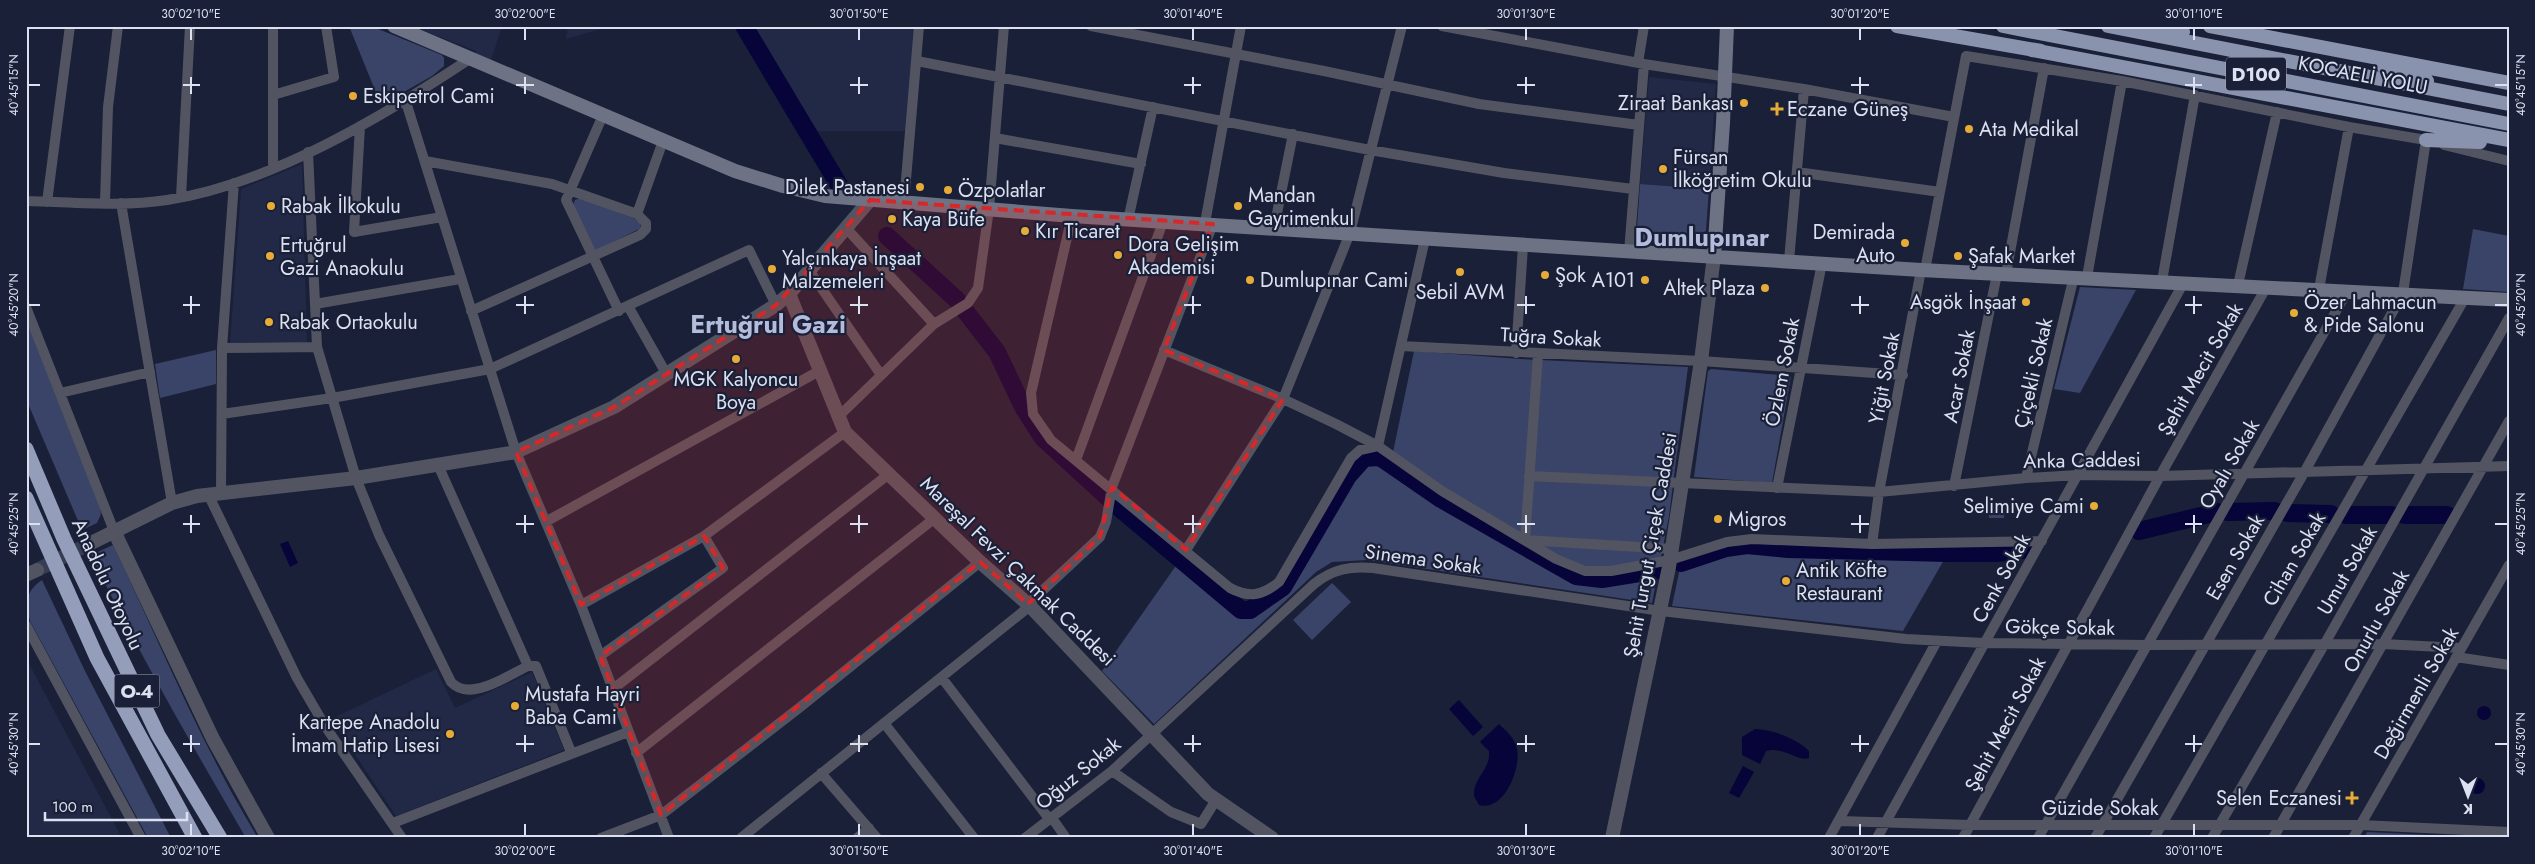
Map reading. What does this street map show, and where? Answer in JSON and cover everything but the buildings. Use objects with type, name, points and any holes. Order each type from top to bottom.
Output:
[{"type":"highway","points":[[1897,26],[2032,50],[2509,142]]},
{"type":"highway","name":"KOCAELİ YOLU","points":[[2003,26],[2509,124]]},
{"type":"highway","name":"D100","points":[[2108,26],[2509,104]]},
{"type":"highway","points":[[2161,26],[2295,62]]},
{"type":"highway","points":[[2210,26],[2509,83]]},
{"type":"highway","points":[[2287,41],[2416,76],[2463,94]]},
{"type":"highway","points":[[2032,50],[2286,80]]},
{"type":"highway","points":[[2426,140],[2509,142]]},
{"type":"highway","name":"Anadolu Otoyolu","points":[[26,449],[64,539],[158,734],[220,838]]},
{"type":"highway","name":"Anadolu Otoyolu","points":[[26,498],[98,658],[195,838]]},
{"type":"main road","points":[[394,26],[736,171],[783,186],[825,196],[1072,216],[1523,246],[1923,270],[2080,276],[2509,300]]},
{"type":"main road","points":[[1714,256],[1727,26]]},
{"type":"street","points":[[47,202],[70,26]]},
{"type":"street","points":[[105,202],[108,107],[118,26]]},
{"type":"street","points":[[181,197],[190,26]]},
{"type":"street","points":[[273,26],[274,167]]},
{"type":"street","points":[[273,94],[334,77],[326,26]]},
{"type":"street","points":[[904,203],[919,26]]},
{"type":"street","points":[[839,416],[934,324],[974,296],[981,276],[989,209],[1004,26]]},
{"type":"street","points":[[1091,26],[1487,105],[1639,125]]},
{"type":"street","points":[[741,838],[942,678],[1029,605],[1100,537],[1106,522],[1112,488],[1209,224],[1223,121],[1240,26]]},
{"type":"street","points":[[1186,550],[1283,399],[1350,233],[1402,26]]},
{"type":"street","points":[[1442,26],[1641,63],[1804,89],[1954,117]]},
{"type":"street","points":[[1629,252],[1639,125],[1644,26]]},
{"type":"street","name":"Yiğit Sokak","points":[[1872,544],[1879,492],[1966,56],[2044,68]]},
{"type":"street","points":[[26,201],[121,203],[181,197],[234,183],[308,152],[360,126],[471,58]]},
{"type":"street","points":[[917,61],[1370,150],[1512,174],[1633,189]]},
{"type":"street","points":[[2044,68],[2122,80],[2349,127],[2426,140],[2509,161]]},
{"type":"street","name":"Acar Sokak","points":[[1954,486],[2002,274],[2044,68]]},
{"type":"street","name":"Çiçekli Sokak","points":[[2026,478],[2080,276],[2122,80]]},
{"type":"street","points":[[1789,261],[1804,89]]},
{"type":"street","points":[[2162,281],[2195,95]]},
{"type":"street","points":[[405,100],[516,452],[547,521],[669,838]]},
{"type":"street","points":[[1128,220],[1154,107]]},
{"type":"street","points":[[2238,285],[2276,112]]},
{"type":"street","points":[[603,115],[570,190],[567,203],[593,257],[667,374]]},
{"type":"street","points":[[360,126],[354,232],[442,218]]},
{"type":"street","points":[[2319,289],[2349,127]]},
{"type":"street","points":[[1274,228],[1292,134]]},
{"type":"street","points":[[995,138],[1141,164]]},
{"type":"street","points":[[2403,294],[2426,140]]},
{"type":"street","points":[[637,214],[663,141]]},
{"type":"street","points":[[308,152],[317,347],[356,478],[379,535],[451,682],[459,689],[471,690],[533,664],[539,671],[571,752]]},
{"type":"street","points":[[425,161],[552,184],[637,214],[646,223],[644,233],[471,311]]},
{"type":"street","points":[[1798,172],[1940,192]]},
{"type":"street","points":[[234,183],[222,348],[222,414],[215,494],[297,678],[326,726],[402,838]]},
{"type":"street","points":[[87,545],[172,503],[215,494],[356,478],[516,452],[614,407],[776,305],[789,294],[870,200]]},
{"type":"street","points":[[121,203],[172,503]]},
{"type":"street","points":[[1072,216],[1030,400],[1033,414],[1039,425],[1052,440],[1230,588],[1243,594],[1256,595],[1268,591],[1279,582],[1351,458],[1360,450],[1378,446]]},
{"type":"street","points":[[1076,460],[1163,222]]},
{"type":"street","points":[[846,228],[934,324]]},
{"type":"street","points":[[1378,446],[1425,239]]},
{"type":"street","points":[[1516,353],[1523,246]]},
{"type":"street","points":[[222,414],[332,398],[490,369],[749,250],[776,305]]},
{"type":"street","name":"Şehit Turgut Çiçek Caddesi","points":[[1612,838],[1671,555],[1701,361],[1714,256]]},
{"type":"street","name":"Özlem Sokak","points":[[1777,488],[1822,264]]},
{"type":"street","points":[[809,270],[881,375]]},
{"type":"street","points":[[314,304],[460,279]]},
{"type":"street","name":"Cenk Sokak","points":[[1878,838],[2184,282]]},
{"type":"street","name":"Şehit Mecit Sokak","points":[[1963,838],[2160,476],[2267,286]]},
{"type":"street","name":"Oyalı Sokak","points":[[2038,838],[2348,290]]},
{"type":"street","name":"Mareşal Fevzi Çakmak Caddesi","points":[[789,294],[845,432],[980,562],[1029,605],[1216,800],[1272,838]]},
{"type":"street","name":"Esen Sokak","points":[[2095,838],[2305,471],[2403,294]]},
{"type":"street","name":"Cihan Sokak","points":[[2154,838],[2364,470],[2465,298]]},
{"type":"street","points":[[26,306],[114,531],[213,739],[268,838]]},
{"type":"street","name":"Umut Sokak","points":[[2212,838],[2324,645],[2509,318]]},
{"type":"street","name":"Tuğra Sokak","points":[[1400,346],[1701,361],[1903,375]]},
{"type":"street","points":[[222,348],[317,347]]},
{"type":"street","points":[[1164,350],[1283,399],[1378,446],[1442,491],[1556,559],[1585,571],[1611,571],[1727,542],[1752,539],[1872,544],[2042,540]]},
{"type":"street","points":[[1526,540],[1538,354]]},
{"type":"street","points":[[547,521],[820,370]]},
{"type":"street","points":[[60,393],[150,372]]},
{"type":"street","name":"Onurlu Sokak","points":[[2273,838],[2509,421]]},
{"type":"street","points":[[580,605],[704,536],[845,432]]},
{"type":"street","points":[[438,465],[528,666]]},
{"type":"street","name":"Anka Caddesi","points":[[1529,476],[1879,492],[2078,475],[2160,476],[2509,466]]},
{"type":"street","points":[[613,689],[888,474]]},
{"type":"street","points":[[636,753],[935,518]]},
{"type":"street","points":[[600,656],[722,568],[704,536]]},
{"type":"street","points":[[1526,540],[1671,555]]},
{"type":"street","points":[[601,838],[661,815],[799,708],[980,562]]},
{"type":"street","name":"Değirmenli Sokak","points":[[2353,838],[2509,565]]},
{"type":"street","name":"Sinema Sokak","points":[[1152,734],[1314,584],[1324,576],[1344,568],[1373,568],[1660,612]]},
{"type":"street","name":"Gökçe Sokak","points":[[1660,612],[1937,641],[2146,646],[2383,644],[2462,648]]},
{"type":"street","points":[[26,625],[141,838]]},
{"type":"street","points":[[1829,838],[1937,641]]},
{"type":"street","points":[[2456,658],[2509,665]]},
{"type":"street","points":[[942,678],[1066,838]]},
{"type":"street","points":[[884,724],[974,838]]},
{"type":"street","points":[[393,823],[571,752],[628,732]]},
{"type":"street","name":"Oğuz Sokak","points":[[1025,838],[1112,771],[1152,734]]},
{"type":"street","points":[[1112,771],[1171,812],[1201,824],[1216,800]]},
{"type":"street","points":[[821,773],[877,838]]},
{"type":"street","name":"Güzide Sokak","points":[[1839,821],[1885,824],[1970,825],[2361,825],[2509,832]]},
{"type":"street","points":[[857,838],[869,828]]},
{"type":"highlighted area","points":[[870,200],[1213,224],[1164,350],[1283,399],[1186,550],[1112,487],[1100,537],[1028,604],[980,562],[661,815],[600,656],[723,568],[704,536],[581,605],[516,452],[614,407],[776,305]]},
{"type":"shaded area","points":[[349,26],[371,26],[442,55],[444,66],[432,76],[381,105]]},
{"type":"shaded area","points":[[412,26],[502,26],[491,60],[475,55],[476,51]]},
{"type":"shaded area","points":[[568,26],[612,26],[566,39]]},
{"type":"shaded area","points":[[747,26],[915,26],[907,131],[811,131]]},
{"type":"shaded area","points":[[1649,77],[1716,84],[1709,189],[1640,184]]},
{"type":"shaded area","points":[[302,164],[307,342],[230,343],[241,189]]},
{"type":"shaded area","points":[[1640,184],[1709,189],[1706,231],[1689,241],[1681,243],[1636,242]]},
{"type":"shaded area","points":[[580,198],[633,218],[640,223],[641,228],[595,251],[573,205],[575,200]]},
{"type":"shaded area","points":[[2473,229],[2509,236],[2509,292],[2463,289]]},
{"type":"shaded area","points":[[2080,287],[2136,290],[2080,393],[2054,389]]},
{"type":"shaded area","points":[[26,320],[100,508],[101,514],[97,523],[82,530],[26,399]]},
{"type":"shaded area","points":[[216,350],[216,384],[160,398],[155,364]]},
{"type":"shaded area","points":[[1414,351],[1520,359],[1688,367],[1669,516],[1652,603],[1367,560],[1332,562],[1316,572],[1154,724],[1102,671],[1180,560],[1241,610],[1248,610],[1261,605],[1281,589],[1290,579],[1353,469],[1366,458],[1377,458],[1391,462]]},
{"type":"shaded area","points":[[1711,369],[1791,376],[1772,483],[1694,477],[1708,371]]},
{"type":"shaded area","points":[[1989,503],[2005,504],[2004,518],[1989,518]]},
{"type":"shaded area","points":[[288,541],[298,563],[290,567],[280,544]]},
{"type":"shaded area","points":[[113,545],[199,730],[237,803],[258,838],[246,838],[146,663],[91,555]]},
{"type":"shaded area","points":[[1748,545],[1788,549],[1948,553],[1903,631],[1672,606],[1681,563],[1726,548]]},
{"type":"shaded area","points":[[42,580],[85,671],[171,838],[148,838],[30,621],[28,598],[33,588]]},
{"type":"shaded area","points":[[1332,583],[1351,602],[1312,640],[1293,620]]},
{"type":"shaded area","points":[[26,658],[122,838],[26,838]]},
{"type":"shaded area","name":"Kartepe Anadolu İmam Hatip Lisesi","points":[[436,669],[455,708],[532,672],[564,750],[396,816],[331,719]]},
{"type":"shaded area","points":[[1459,700],[1483,727],[1473,736],[1449,709]]},
{"type":"shaded area","points":[[2481,706],[2487,706],[2491,713],[2487,720],[2481,720],[2477,716],[2477,710]]},
{"type":"shaded area","points":[[1499,724],[1510,735],[1516,745],[1518,757],[1516,767],[1509,787],[1503,796],[1496,802],[1488,805],[1479,805],[1474,796],[1474,789],[1489,758],[1489,751],[1480,742]]},
{"type":"shaded area","points":[[1755,729],[1777,733],[1791,739],[1809,751],[1809,758],[1800,758],[1772,750],[1766,751],[1760,764],[1742,755],[1742,737]]},
{"type":"shaded area","points":[[1743,766],[1754,772],[1739,798],[1729,793]]},
{"type":"shaded area","points":[[2477,778],[2485,786],[2477,794],[2469,786]]},
{"type":"shaded area","points":[[2367,832],[2493,838],[2364,838]]},
{"type":"waterway","points":[[744,26],[842,190]]},
{"type":"waterway","points":[[887,236],[957,300]]},
{"type":"waterway","points":[[966,312],[997,352],[1023,407],[1043,438],[1116,505],[1241,610],[1250,610],[1283,587],[1348,476],[1364,458],[1377,457],[1383,459],[1441,499],[1576,576],[1602,579],[1658,570]]},
{"type":"waterway","points":[[2228,512],[2275,511]]},
{"type":"waterway","points":[[2139,531],[2217,512]]},
{"type":"waterway","points":[[2287,513],[2331,514]]},
{"type":"waterway","points":[[2346,515],[2392,515]]},
{"type":"waterway","points":[[2404,515],[2447,515]]},
{"type":"waterway","points":[[1681,563],[1726,548],[1747,545],[1788,549],[1948,553],[1996,553],[2030,549]]},
{"type":"tunnel","points":[[37,570],[87,545]]},
{"type":"place","name":"Eskipetrol Cami","points":[[353,96]]},
{"type":"place","name":"Ziraat Bankası","points":[[1744,103]]},
{"type":"place","name":"Eczane Güneş","points":[[1777,109]]},
{"type":"place","name":"Ata Medikal","points":[[1969,129]]},
{"type":"place","name":"Fürsan İlköğretim Okulu","points":[[1663,169]]},
{"type":"place","name":"Dilek Pastanesi","points":[[920,187]]},
{"type":"place","name":"Özpolatlar","points":[[948,190]]},
{"type":"place","name":"Rabak İlkokulu","points":[[271,206]]},
{"type":"place","name":"Mandan Gayrimenkul","points":[[1238,206]]},
{"type":"place","name":"Kaya Büfe","points":[[892,219]]},
{"type":"place","name":"Kır Ticaret","points":[[1025,231]]},
{"type":"place","name":"Demirada Auto","points":[[1905,243]]},
{"type":"place","name":"Dora Gelişim Akademisi","points":[[1118,255]]},
{"type":"place","name":"Ertuğrul Gazi Anaokulu","points":[[270,256]]},
{"type":"place","name":"Şafak Market","points":[[1958,256]]},
{"type":"place","name":"Yalçınkaya İnşaat Malzemeleri","points":[[772,269]]},
{"type":"place","name":"Sebil AVM","points":[[1460,272]]},
{"type":"place","name":"Şok","points":[[1545,275]]},
{"type":"place","name":"Dumlupınar Cami","points":[[1250,280]]},
{"type":"place","name":"A101","points":[[1645,280]]},
{"type":"place","name":"Altek Plaza","points":[[1765,288]]},
{"type":"place","name":"Asgök İnşaat","points":[[2026,302]]},
{"type":"place","name":"Özer Lahmacun & Pide Salonu","points":[[2294,313]]},
{"type":"place","name":"Rabak Ortaokulu","points":[[269,322]]},
{"type":"place","name":"MGK Kalyoncu Boya","points":[[736,359]]},
{"type":"place","name":"Selimiye Cami","points":[[2094,506]]},
{"type":"place","name":"Migros","points":[[1718,519]]},
{"type":"place","name":"Antik Köfte Restaurant","points":[[1786,581]]},
{"type":"place","name":"Mustafa Hayri Baba Cami","points":[[515,706]]},
{"type":"place","name":"Kartepe Anadolu İmam Hatip Lisesi","points":[[450,734]]},
{"type":"place","name":"Selen Eczanesi","points":[[2352,798]]},
{"type":"district","name":"Dumlupınar","points":[[1702,237]]},
{"type":"district","name":"Ertuğrul Gazi","points":[[768,324]]}]
